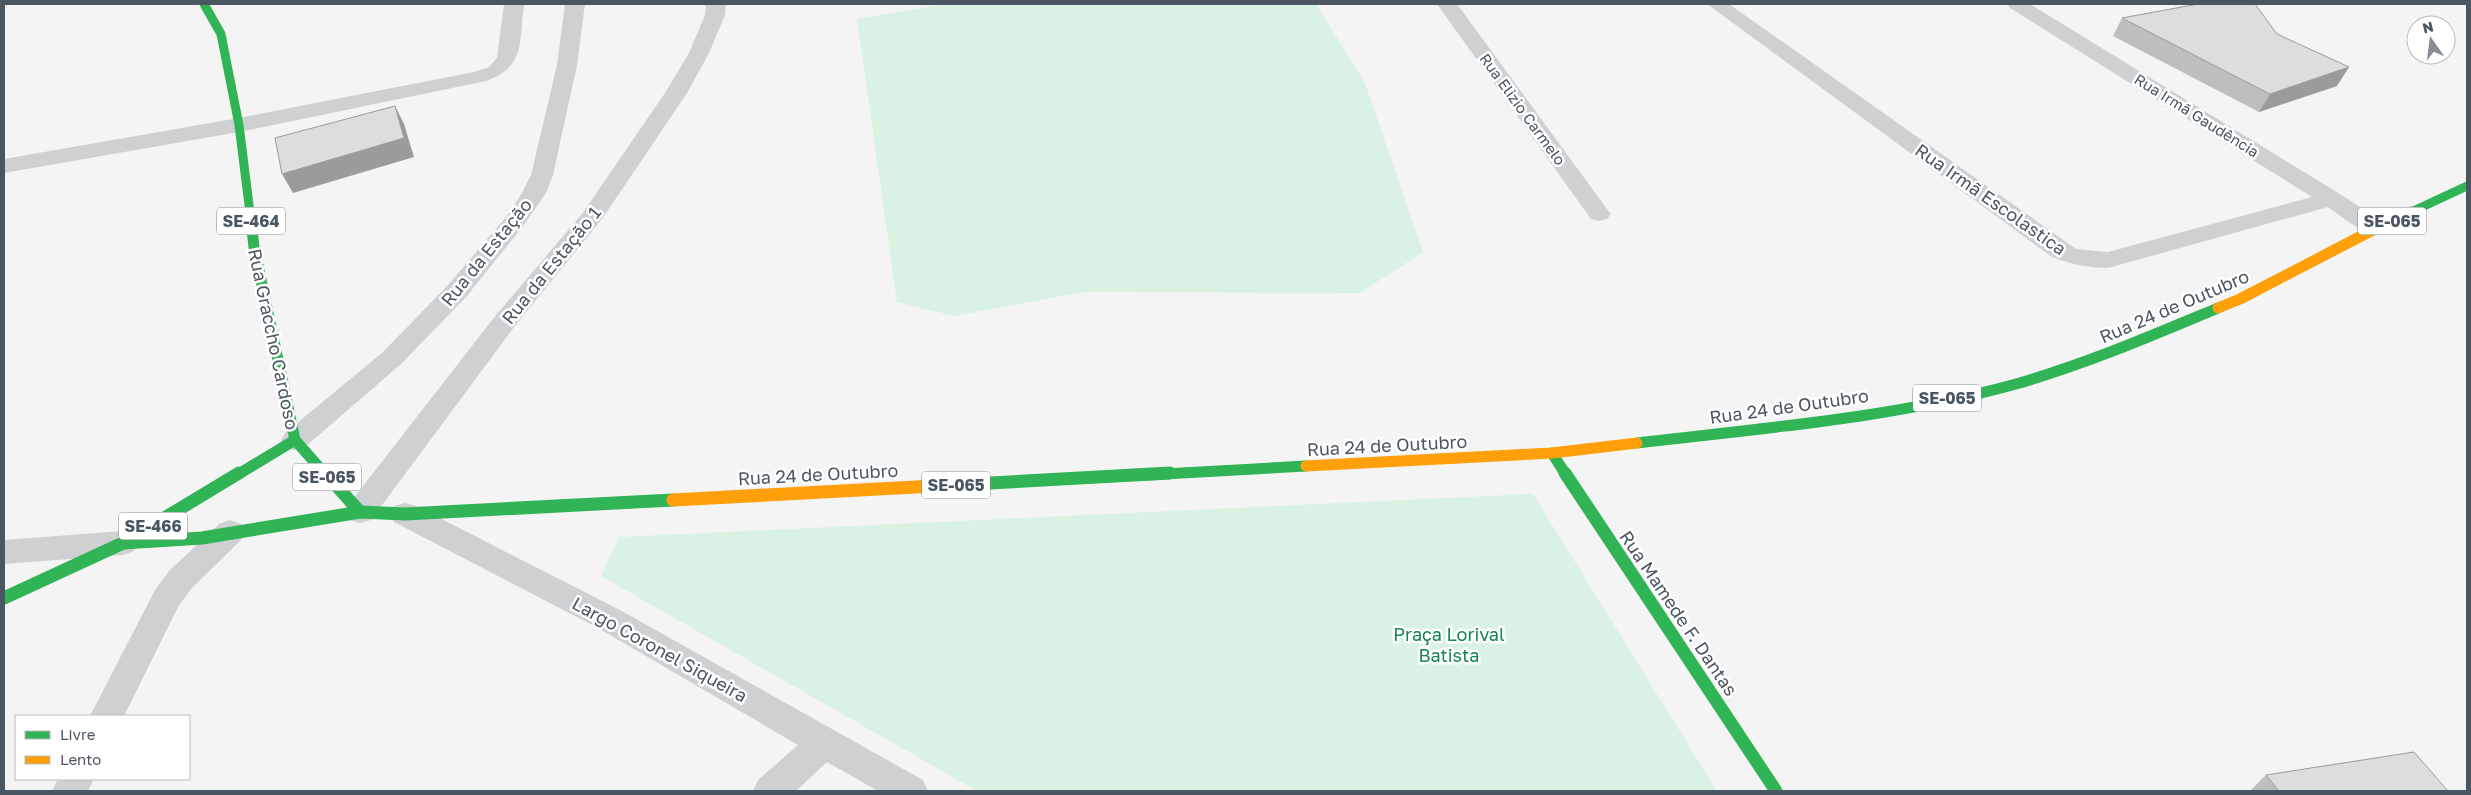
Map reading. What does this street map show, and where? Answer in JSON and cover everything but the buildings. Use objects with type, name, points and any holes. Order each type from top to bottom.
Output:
[{"type":"main road","name":"Rua Graccho Cardoso","points":[[204,4],[221,34],[239,125],[254,247],[294,440]]},
{"type":"main road","name":"Rua 24 de Outubro","points":[[123,543],[202,538],[360,512],[405,514],[1552,453],[1845,418],[1971,394],[2067,369],[2240,299],[2377,228],[2467,186]]},
{"type":"main road","name":"SE-065","points":[[294,440],[360,512]]},
{"type":"main road","name":"SE-466","points":[[4,598],[123,543],[294,440]]},
{"type":"main road","name":"Rua Mamede F. Dantas","points":[[1552,453],[1776,791]]},
{"type":"street","points":[[4,166],[239,125],[479,77],[496,71],[507,60],[514,4]]},
{"type":"street","name":"Rua da Estação","points":[[294,440],[392,358],[457,291],[515,221],[534,193],[542,175],[567,65],[575,4]]},
{"type":"street","name":"Rua da Estação 1","points":[[360,512],[505,321],[590,219],[676,93],[700,53],[716,4]]},
{"type":"street","name":"Rua Elizio Carmelo","points":[[1447,4],[1599,214]]},
{"type":"street","name":"Rua Irmã Escolastica","points":[[1717,4],[2061,252],[2077,258],[2108,260],[2332,199]]},
{"type":"street","name":"Rua Irmã Gaudência","points":[[2017,4],[2377,228]]},
{"type":"street","name":"Largo Coronel Siqueira","points":[[405,514],[610,619],[910,791]]},
{"type":"street","points":[[108,715],[166,599],[180,580],[230,532]]},
{"type":"street","points":[[4,552],[123,543]]},
{"type":"street","points":[[771,791],[825,742]]},
{"type":"green space","points":[[944,4],[1316,4],[1365,83],[1423,252],[1360,293],[1084,292],[954,316],[897,302],[857,19]]},
{"type":"green space","name":"Praça Lorival Batista","points":[[1533,494],[1717,791],[977,791],[601,576],[619,537]]},
{"type":"traffic: fast","points":[[204,4],[221,34],[239,125],[254,247],[295,440],[360,512]]},
{"type":"traffic: fast","points":[[2371,231],[2467,186]]},
{"type":"traffic: fast","points":[[1637,443],[1800,424],[1908,408],[1961,397],[2085,363],[2218,308]]},
{"type":"traffic: fast","points":[[4,598],[123,543],[295,440]]},
{"type":"traffic: fast","points":[[1552,453],[1776,791]]},
{"type":"traffic: fast","points":[[953,485],[1306,466]]},
{"type":"traffic: fast","points":[[123,543],[202,538],[360,512],[405,514],[673,500]]},
{"type":"traffic: slow","points":[[2218,308],[2240,299],[2371,231]]},
{"type":"traffic: slow","points":[[1306,466],[1552,453],[1637,443]]},
{"type":"traffic: slow","points":[[673,500],[953,485]]}]
